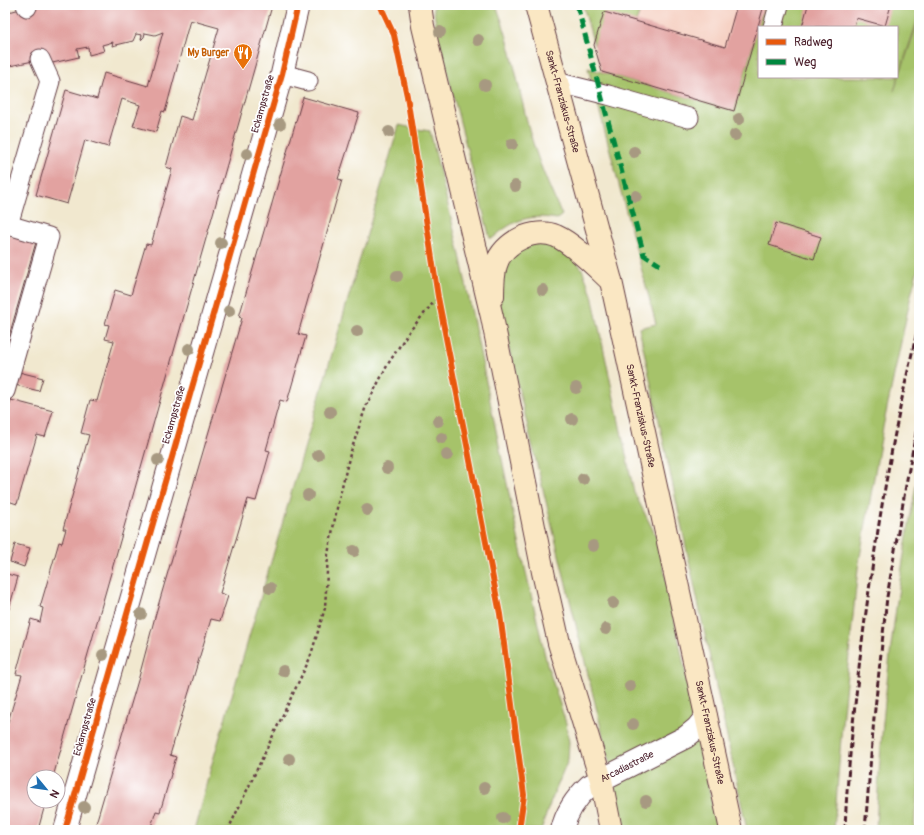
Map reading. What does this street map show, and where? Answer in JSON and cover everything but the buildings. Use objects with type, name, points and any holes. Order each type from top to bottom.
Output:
[{"type":"main road","points":[[420,5],[425,33],[492,317],[543,572],[559,643],[601,780],[611,830]]},
{"type":"main road","name":"Sankt-Franziskus-Straße","points":[[536,5],[611,281],[731,830]]},
{"type":"main road","points":[[492,317],[496,264],[501,253],[512,243],[529,235],[542,233],[556,236],[580,253],[611,281]]},
{"type":"street","name":"Eckampstraße","points":[[65,830],[282,74],[298,5]]},
{"type":"street","name":"Arcadiastraße","points":[[562,830],[577,797],[589,786],[686,737],[697,728],[706,717]]},
{"type":"lane","points":[[773,26],[779,5]]},
{"type":"lane","points":[[5,391],[49,237],[7,225],[50,81],[40,59]]},
{"type":"lane","points":[[282,74],[308,81]]},
{"type":"lane","points":[[556,82],[689,118]]},
{"type":"path","points":[[228,830],[310,658],[325,608],[328,554],[338,503],[350,454],[366,406],[388,364],[408,333],[438,297]]},
{"type":"shaded area","points":[[642,5],[764,5],[745,73],[667,51],[636,22]]},
{"type":"green space","points":[[433,5],[496,5],[511,51],[532,140],[552,194],[562,215],[557,219],[539,217],[515,222],[493,238],[490,238],[437,33]]},
{"type":"green space","points":[[583,5],[642,6],[636,22],[594,45]]},
{"type":"green space","points":[[764,5],[919,5],[919,15],[894,91],[919,19],[919,265],[911,295],[883,427],[858,568],[843,712],[834,830],[747,830],[639,328],[656,324],[588,68],[734,111],[758,26],[758,78],[898,78],[898,26],[758,26]]},
{"type":"green space","points":[[399,125],[430,131],[460,255],[519,542],[547,664],[566,723],[569,742],[568,760],[541,830],[194,830],[211,767]]},
{"type":"green space","points":[[539,242],[555,244],[573,257],[582,269],[592,295],[634,492],[658,540],[694,714],[687,730],[611,769],[497,300],[498,277],[521,246]]},
{"type":"green space","points":[[919,470],[919,788],[914,830],[876,830],[878,785],[891,649],[903,559]]},
{"type":"green space","points":[[692,737],[699,742],[718,830],[623,830],[614,782]]},
{"type":"railway","points":[[845,830],[853,722],[871,574],[900,406],[919,324]]},
{"type":"railway","points":[[865,830],[874,718],[887,597],[919,418]]},
{"type":"marked path","points":[[577,5],[644,255],[660,265]]},
{"type":"cycle path","points":[[65,830],[282,74],[298,5]]},
{"type":"cycle path","points":[[380,5],[394,35],[407,96],[438,297],[500,614],[524,795],[519,830]]},
{"type":"place","name":"My Burger","points":[[243,70]]}]
